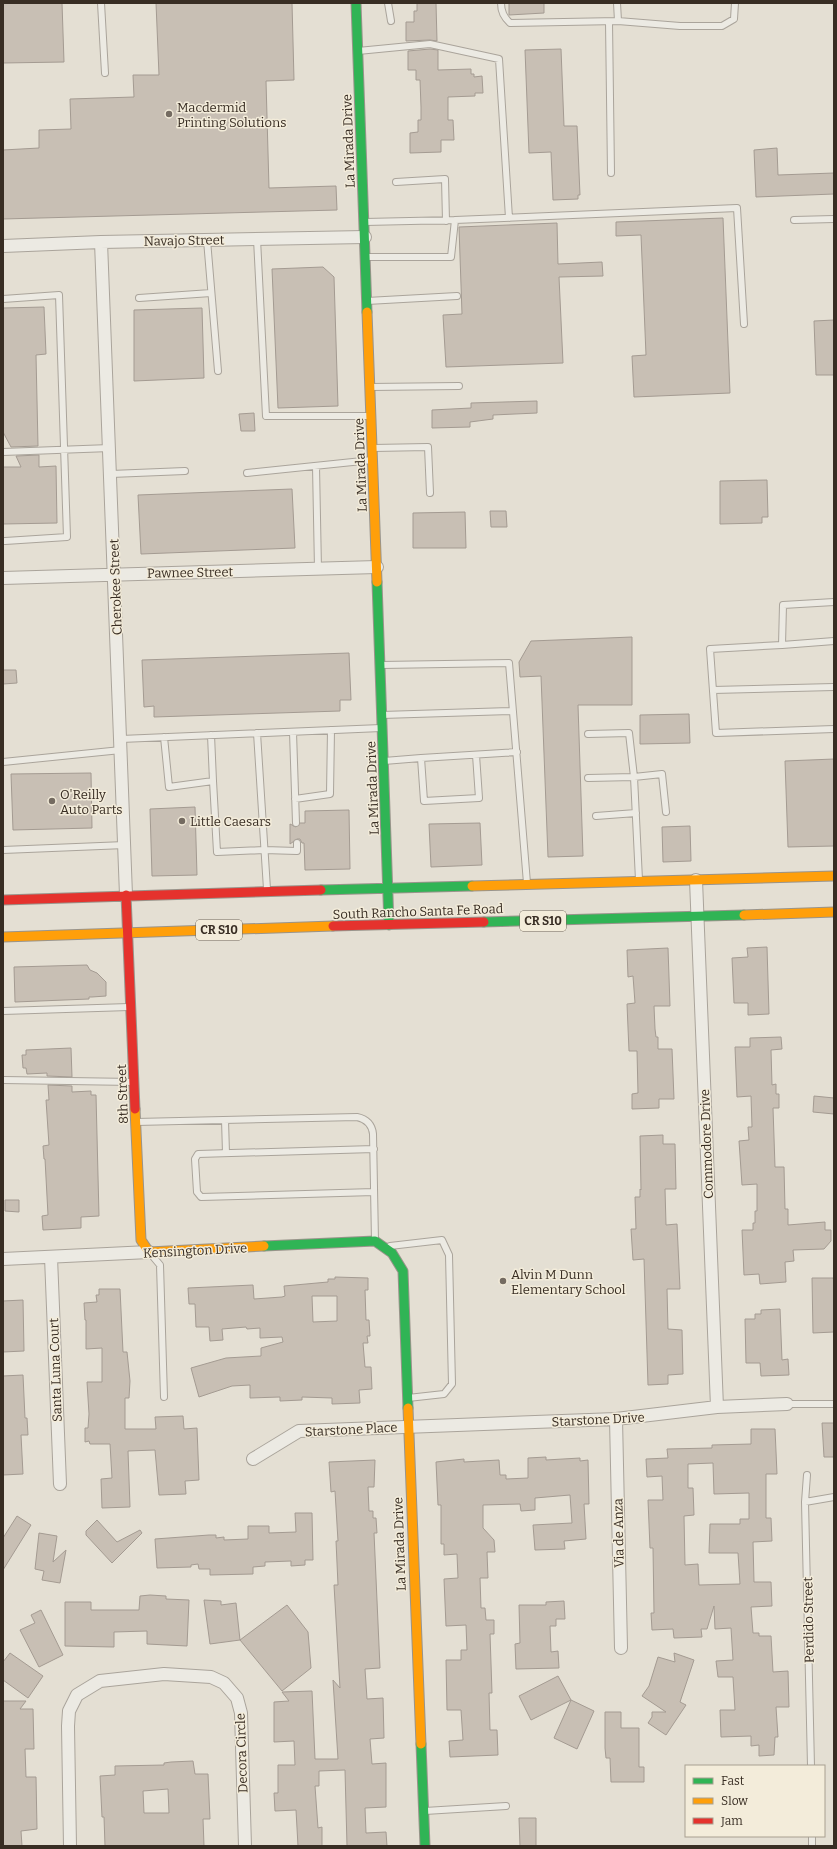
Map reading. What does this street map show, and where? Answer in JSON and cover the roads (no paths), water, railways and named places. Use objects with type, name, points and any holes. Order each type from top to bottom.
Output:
[{"type":"street","name":"La Mirada Drive","points":[[359,4],[358,51],[381,665],[389,925]]},
{"type":"street","name":"Navajo Street","points":[[3,246],[101,242],[365,237]]},
{"type":"street","name":"Cherokee Street","points":[[101,242],[128,932]]},
{"type":"street","name":"Pawnee Street","points":[[3,578],[377,567]]},
{"type":"street","name":"South Rancho Santa Fe Road","points":[[3,900],[126,895],[834,876]]},
{"type":"street","name":"Commodore Drive","points":[[696,880],[717,1407]]},
{"type":"street","name":"South Rancho Santa Fe Road","points":[[3,937],[128,932],[834,912]]},
{"type":"street","name":"8th Street","points":[[128,932],[141,1240],[149,1252]]},
{"type":"street","name":"Kensington Drive","points":[[3,1258],[375,1241],[386,1246]]},
{"type":"street","name":"La Mirada Drive","points":[[386,1246],[398,1259],[403,1271],[424,1846]]},
{"type":"street","name":"Santa Luna Court","points":[[51,1257],[60,1484]]},
{"type":"street","name":"Starstone Drive","points":[[408,1427],[616,1419],[717,1407],[787,1404]]},
{"type":"street","name":"Via de Anza","points":[[616,1419],[621,1648]]},
{"type":"street","name":"Starstone Place","points":[[253,1459],[299,1431],[408,1427]]},
{"type":"street","name":"Decora Circle","points":[[70,1846],[68,1726],[70,1711],[77,1695],[100,1680],[164,1674],[211,1677],[224,1683],[237,1698],[241,1713],[245,1846]]},
{"type":"lane","points":[[101,3],[105,73]]},
{"type":"lane","points":[[388,3],[391,21]]},
{"type":"lane","points":[[501,3],[503,13],[510,23],[618,21],[680,26],[722,26],[734,19],[735,3]]},
{"type":"lane","points":[[617,3],[618,21]]},
{"type":"lane","points":[[609,22],[611,173]]},
{"type":"lane","points":[[358,51],[430,44],[499,59],[509,218]]},
{"type":"lane","points":[[396,182],[445,179],[446,220]]},
{"type":"lane","points":[[364,222],[509,218],[737,208],[744,324]]},
{"type":"lane","points":[[794,220],[834,219]]},
{"type":"lane","points":[[366,257],[451,257],[455,220]]},
{"type":"lane","points":[[257,239],[266,416],[372,416]]},
{"type":"lane","points":[[207,240],[218,371]]},
{"type":"lane","points":[[139,298],[211,293]]},
{"type":"lane","points":[[3,299],[59,295],[67,537],[5,541]]},
{"type":"lane","points":[[367,301],[457,296]]},
{"type":"lane","points":[[370,387],[459,386]]},
{"type":"lane","points":[[373,448],[428,447],[430,493]]},
{"type":"lane","points":[[3,452],[110,448]]},
{"type":"lane","points":[[247,473],[373,460]]},
{"type":"lane","points":[[316,466],[318,569]]},
{"type":"lane","points":[[111,474],[185,471]]},
{"type":"lane","points":[[782,645],[783,606],[834,602]]},
{"type":"lane","points":[[834,641],[710,649],[716,733],[834,728]]},
{"type":"lane","points":[[381,665],[509,663],[527,884]]},
{"type":"lane","points":[[713,690],[834,687]]},
{"type":"lane","points":[[382,715],[513,711]]},
{"type":"lane","points":[[3,762],[164,737],[383,728]]},
{"type":"lane","points":[[295,799],[330,794],[331,730]]},
{"type":"lane","points":[[293,732],[296,824]]},
{"type":"lane","points":[[257,733],[267,892]]},
{"type":"lane","points":[[588,734],[629,733],[634,777],[639,882]]},
{"type":"lane","points":[[211,735],[217,852],[264,850],[297,851],[297,843]]},
{"type":"lane","points":[[164,737],[169,787],[213,781]]},
{"type":"lane","points":[[384,761],[517,752]]},
{"type":"lane","points":[[421,758],[424,801],[479,798],[476,755]]},
{"type":"lane","points":[[588,778],[634,777],[662,774],[666,812]]},
{"type":"lane","points":[[596,816],[636,813]]},
{"type":"lane","points":[[3,850],[125,845]]},
{"type":"lane","points":[[3,1011],[131,1007]]},
{"type":"lane","points":[[3,1080],[134,1082]]},
{"type":"lane","points":[[136,1122],[357,1116],[363,1118],[372,1128],[374,1149],[375,1241]]},
{"type":"lane","points":[[225,1120],[226,1153]]},
{"type":"lane","points":[[374,1149],[198,1154],[195,1159],[198,1196],[201,1197],[374,1192]]},
{"type":"lane","points":[[386,1246],[442,1240],[449,1255],[452,1384],[444,1394],[407,1398]]},
{"type":"lane","points":[[149,1252],[160,1265],[164,1397]]},
{"type":"lane","points":[[787,1404],[834,1404]]},
{"type":"lane","name":"Perdido Street","points":[[807,1474],[805,1502],[811,1765]]},
{"type":"lane","points":[[805,1502],[834,1497]]},
{"type":"lane","points":[[423,1811],[506,1806]]},
{"type":"place","name":"Macdermid Printing Solutions","points":[[169,114]]},
{"type":"place","name":"O'Reilly Auto Parts","points":[[52,801]]},
{"type":"place","name":"Little Caesars","points":[[182,821]]},
{"type":"place","name":"Alvin M Dunn Elementary School","points":[[503,1281]]}]
